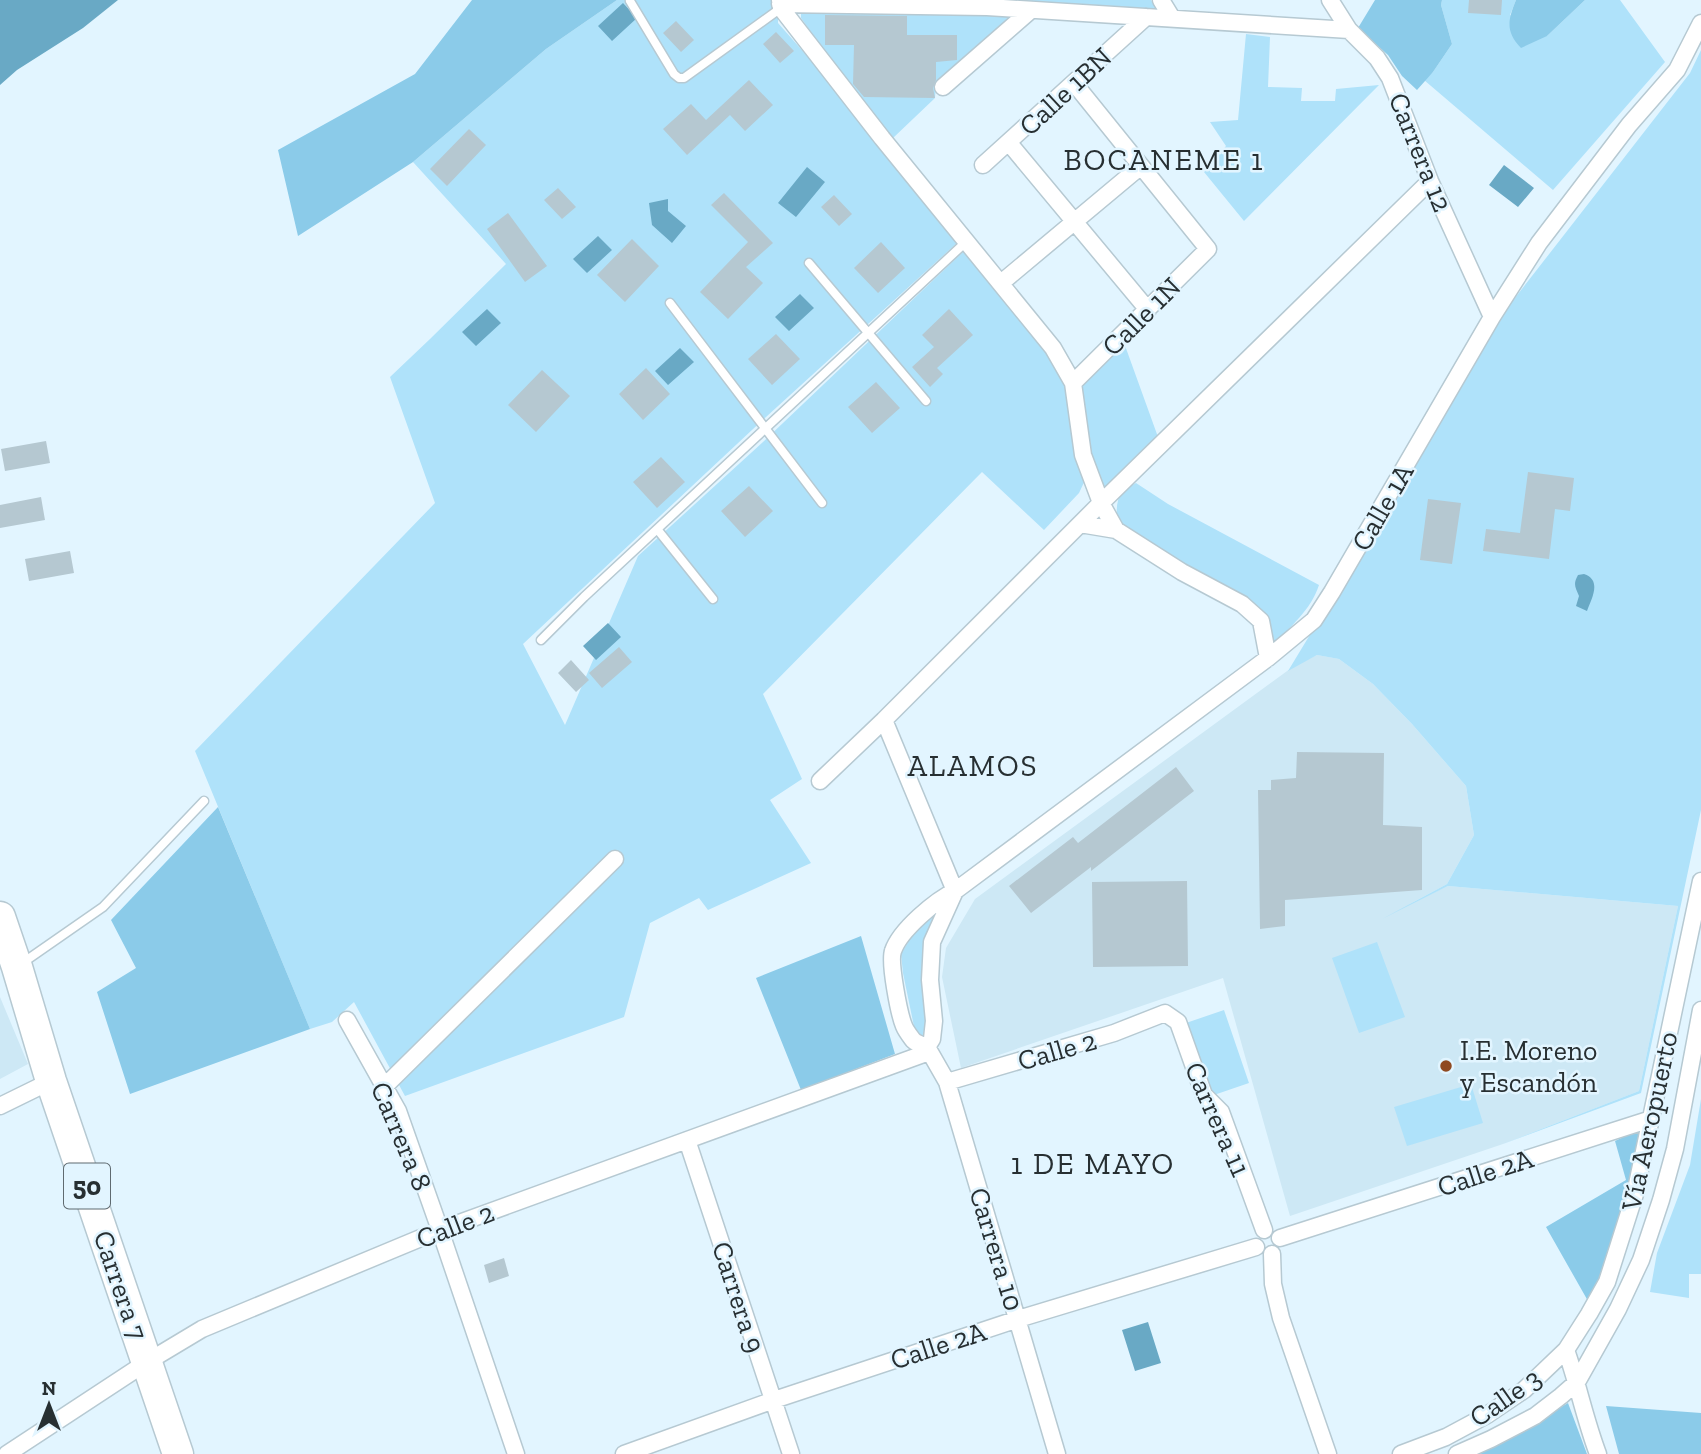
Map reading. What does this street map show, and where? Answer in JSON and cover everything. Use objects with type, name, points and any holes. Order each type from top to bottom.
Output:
[{"type":"highway","name":"Carrera 7","points":[[0,917],[51,1082],[178,1454]]},
{"type":"street","points":[[1161,0],[1172,18]]},
{"type":"street","name":"Carrera 12","points":[[1330,0],[1349,30],[1377,58],[1390,78],[1430,181],[1492,317]]},
{"type":"street","points":[[780,4],[987,7],[1349,30]]},
{"type":"street","points":[[780,4],[882,138],[1053,348],[1073,383],[1083,455],[1101,503],[1116,530]]},
{"type":"street","points":[[943,88],[1031,10]]},
{"type":"street","name":"Calle 1BN","points":[[983,165],[1146,17]]},
{"type":"street","name":"Calle 1A","points":[[955,891],[1268,658],[1314,620],[1492,317],[1539,243],[1629,125],[1677,70],[1701,23]]},
{"type":"street","points":[[1001,283],[1141,166],[1074,83]]},
{"type":"street","points":[[1009,143],[1148,310]]},
{"type":"street","name":"Calle 1N","points":[[1073,383],[1208,249],[1141,166]]},
{"type":"street","points":[[820,781],[1430,181]]},
{"type":"street","points":[[1080,524],[1116,530],[1182,572],[1242,604],[1261,621],[1268,658]]},
{"type":"street","points":[[884,720],[955,891],[932,943],[930,981],[934,1021],[928,1049]]},
{"type":"street","points":[[384,1087],[615,859]]},
{"type":"street","name":"Vía Aeropuerto","points":[[1566,1350],[1607,1282],[1635,1194],[1701,881]]},
{"type":"street","name":"Carrera 10","points":[[955,891],[942,897],[920,915],[892,951],[891,965],[903,1024],[915,1043],[928,1049],[947,1082],[1057,1454]]},
{"type":"street","name":"Vía Aeropuerto","points":[[1577,1381],[1618,1309],[1641,1259],[1661,1200],[1697,1048],[1701,1010]]},
{"type":"street","name":"Calle 2","points":[[947,1082],[1114,1033],[1165,1013]]},
{"type":"street","name":"Carrera 11","points":[[1165,1013],[1178,1023],[1204,1095],[1221,1112],[1264,1230]]},
{"type":"street","name":"Carrera 8","points":[[347,1020],[398,1111],[516,1454]]},
{"type":"street","points":[[1666,1043],[1697,1048]]},
{"type":"street","name":"Calle 2","points":[[7,1454],[202,1329],[440,1230],[928,1049]]},
{"type":"street","points":[[0,1106],[51,1082]]},
{"type":"street","name":"Calle 2A","points":[[1280,1238],[1651,1119]]},
{"type":"street","name":"Carrera 9","points":[[687,1140],[791,1454]]},
{"type":"street","points":[[1264,1230],[1276,1232],[1280,1238],[1277,1250],[1272,1254],[1259,1252],[1256,1247],[1255,1240],[1264,1230]]},
{"type":"street","name":"Calle 2A","points":[[624,1454],[774,1400],[1018,1319],[1256,1247]]},
{"type":"street","points":[[1272,1254],[1273,1284],[1280,1318],[1328,1454]]},
{"type":"street","points":[[1566,1350],[1598,1454]]},
{"type":"street","name":"Calle 3","points":[[1401,1454],[1446,1437],[1487,1415],[1524,1390],[1566,1350]]},
{"type":"street","name":"Calle 3","points":[[1457,1454],[1535,1416],[1577,1381]]},
{"type":"lane","points":[[630,1],[679,78],[684,78],[780,4]]},
{"type":"lane","points":[[541,639],[967,241]]},
{"type":"lane","points":[[809,263],[926,401]]},
{"type":"lane","points":[[670,303],[822,503]]},
{"type":"lane","points":[[657,529],[713,599]]},
{"type":"lane","points":[[17,967],[103,907],[204,801]]},
{"type":"shaded area","points":[[0,0],[118,0],[83,28],[17,70],[0,85]]},
{"type":"shaded area","points":[[472,0],[617,0],[546,49],[413,162],[298,236],[278,150],[415,74]]},
{"type":"shaded area","points":[[617,0],[778,0],[778,23],[838,91],[957,243],[523,644],[565,725],[638,556],[763,442],[966,249],[1054,361],[1066,388],[1086,478],[1079,493],[1044,530],[982,472],[763,694],[802,779],[770,800],[811,863],[708,910],[699,898],[650,923],[624,1017],[405,1096],[354,1002],[332,1022],[310,1029],[195,751],[435,503],[390,377],[506,264],[413,162],[546,49]]},
{"type":"shaded area","points":[[978,0],[1151,0],[1157,11]]},
{"type":"shaded area","points":[[1375,0],[1442,0],[1452,44],[1417,90],[1402,76],[1388,55],[1358,28]]},
{"type":"shaded area","points":[[1442,0],[1516,0],[1510,15],[1547,36],[1585,0],[1620,0],[1665,62],[1553,190],[1424,80],[1433,72],[1452,44]]},
{"type":"shaded area","points":[[1516,0],[1585,0],[1547,36],[1521,48],[1510,31],[1511,14]]},
{"type":"shaded area","points":[[623,3],[637,18],[612,41],[598,26]]},
{"type":"shaded area","points":[[801,11],[1015,15],[936,84],[935,98],[893,138],[857,97],[801,18]]},
{"type":"shaded area","points":[[1246,34],[1270,37],[1268,87],[1302,88],[1301,101],[1335,101],[1336,89],[1379,85],[1244,221],[1204,172],[1226,146],[1210,122],[1238,120]]},
{"type":"shaded area","points":[[1701,50],[1701,810],[1641,1093],[1503,1144],[1639,1091],[1678,906],[1448,886],[1382,919],[1447,884],[1474,835],[1466,786],[1373,684],[1339,659],[1317,655],[1288,671],[1511,303],[1690,73]]},
{"type":"shaded area","points":[[1504,165],[1534,188],[1518,207],[1489,185]]},
{"type":"shaded area","points":[[807,167],[825,182],[796,217],[778,203]]},
{"type":"shaded area","points":[[668,199],[668,211],[686,226],[672,243],[652,225],[649,203]]},
{"type":"shaded area","points":[[598,236],[612,250],[587,273],[573,259]]},
{"type":"shaded area","points":[[800,294],[814,308],[789,331],[775,317]]},
{"type":"shaded area","points":[[487,309],[501,323],[476,346],[462,332]]},
{"type":"shaded area","points":[[1123,340],[1158,437],[1103,493],[1089,451],[1078,386]]},
{"type":"shaded area","points":[[680,348],[694,362],[668,385],[655,371]]},
{"type":"shaded area","points":[[1136,483],[1168,504],[1319,585],[1305,610],[1272,646],[1267,618],[1248,598],[1156,548],[1118,518],[1121,491]]},
{"type":"shaded area","points":[[1584,574],[1593,580],[1594,585],[1587,611],[1576,606],[1579,596],[1575,581],[1578,575]]},
{"type":"shaded area","points":[[608,623],[621,637],[596,660],[583,646]]},
{"type":"shaded area","points":[[1317,655],[1339,659],[1373,684],[1466,786],[1474,835],[1447,884],[1408,905],[1448,886],[1678,906],[1639,1091],[1503,1144],[1290,1216],[1223,978],[961,1068],[942,977],[946,948],[975,899],[1294,666]]},
{"type":"shaded area","points":[[218,807],[310,1029],[130,1094],[97,992],[136,968],[111,920]]},
{"type":"shaded area","points":[[944,905],[928,939],[930,1037],[917,1041],[901,954],[921,921]]},
{"type":"shaded area","points":[[861,936],[895,1054],[801,1090],[756,978]]},
{"type":"shaded area","points":[[1377,942],[1405,1017],[1359,1033],[1332,958]]},
{"type":"shaded area","points":[[0,997],[28,1064],[0,1079]]},
{"type":"shaded area","points":[[1224,1010],[1249,1083],[1211,1096],[1186,1023]]},
{"type":"shaded area","points":[[1471,1084],[1483,1123],[1407,1146],[1394,1107]]},
{"type":"shaded area","points":[[1701,1099],[1701,1274],[1689,1274],[1689,1298],[1650,1292],[1657,1253],[1690,1165]]},
{"type":"shaded area","points":[[1636,1131],[1641,1137],[1602,1280],[1588,1301],[1546,1227],[1626,1180],[1615,1141]]},
{"type":"shaded area","points":[[1148,1322],[1161,1363],[1135,1371],[1122,1330]]},
{"type":"shaded area","points":[[1568,1403],[1587,1454],[1480,1454]]},
{"type":"shaded area","points":[[1606,1406],[1701,1413],[1701,1454],[1619,1454]]},
{"type":"building","points":[[1469,0],[1502,0],[1501,15],[1468,13]]},
{"type":"building","points":[[825,15],[907,16],[907,35],[957,35],[957,60],[936,62],[933,88],[935,98],[864,97],[853,84],[854,45],[825,45]]},
{"type":"building","points":[[676,21],[694,40],[681,52],[663,33]]},
{"type":"building","points":[[776,32],[794,51],[780,63],[763,44]]},
{"type":"building","points":[[749,80],[773,105],[745,131],[730,115],[687,155],[663,129],[691,104],[706,120]]},
{"type":"building","points":[[469,129],[486,145],[447,186],[430,169]]},
{"type":"building","points":[[558,188],[576,207],[562,219],[544,200]]},
{"type":"building","points":[[724,193],[773,243],[746,267],[763,283],[728,319],[700,292],[748,242],[711,205]]},
{"type":"building","points":[[834,195],[852,214],[839,226],[821,207]]},
{"type":"building","points":[[508,213],[547,266],[525,282],[487,229]]},
{"type":"building","points":[[632,239],[659,266],[625,302],[597,275]]},
{"type":"building","points":[[881,242],[905,268],[878,293],[854,268]]},
{"type":"building","points":[[949,309],[973,335],[937,368],[943,374],[930,387],[912,367],[934,347],[922,335]]},
{"type":"building","points":[[776,334],[800,359],[772,385],[748,359]]},
{"type":"building","points":[[646,368],[670,394],[643,420],[619,394]]},
{"type":"building","points":[[542,370],[570,396],[536,432],[508,405]]},
{"type":"building","points":[[876,382],[900,408],[872,433],[848,407]]},
{"type":"building","points":[[46,441],[50,463],[5,471],[1,449]]},
{"type":"building","points":[[661,457],[685,482],[657,508],[633,482]]},
{"type":"building","points":[[1528,472],[1574,478],[1570,511],[1555,509],[1549,559],[1483,551],[1486,529],[1520,533]]},
{"type":"building","points":[[749,486],[773,511],[745,537],[721,511]]},
{"type":"building","points":[[41,497],[45,520],[0,528],[0,505]]},
{"type":"building","points":[[1428,499],[1461,503],[1452,564],[1420,560]]},
{"type":"building","points":[[70,551],[74,573],[29,581],[25,559]]},
{"type":"building","points":[[619,647],[632,662],[602,688],[589,673]]},
{"type":"building","points":[[571,660],[589,680],[576,692],[558,673]]},
{"type":"building","points":[[1297,752],[1384,753],[1383,825],[1422,827],[1422,890],[1285,900],[1285,926],[1260,929],[1258,790],[1271,790],[1271,780],[1296,778]]},
{"type":"building","points":[[1176,767],[1194,791],[1091,871],[1091,867],[1031,913],[1009,886],[1073,837],[1078,843]]},
{"type":"building","points":[[1187,881],[1188,966],[1093,967],[1092,882]]},
{"type":"building","points":[[504,1258],[509,1276],[489,1283],[484,1265]]},
{"type":"place","name":"I.E. Moreno y Escandón","points":[[1446,1066]]},
{"type":"district","name":"BOCANEME 1","points":[[1164,160]]},
{"type":"district","name":"ALAMOS","points":[[973,766]]},
{"type":"district","name":"1 DE MAYO","points":[[1093,1164]]}]
